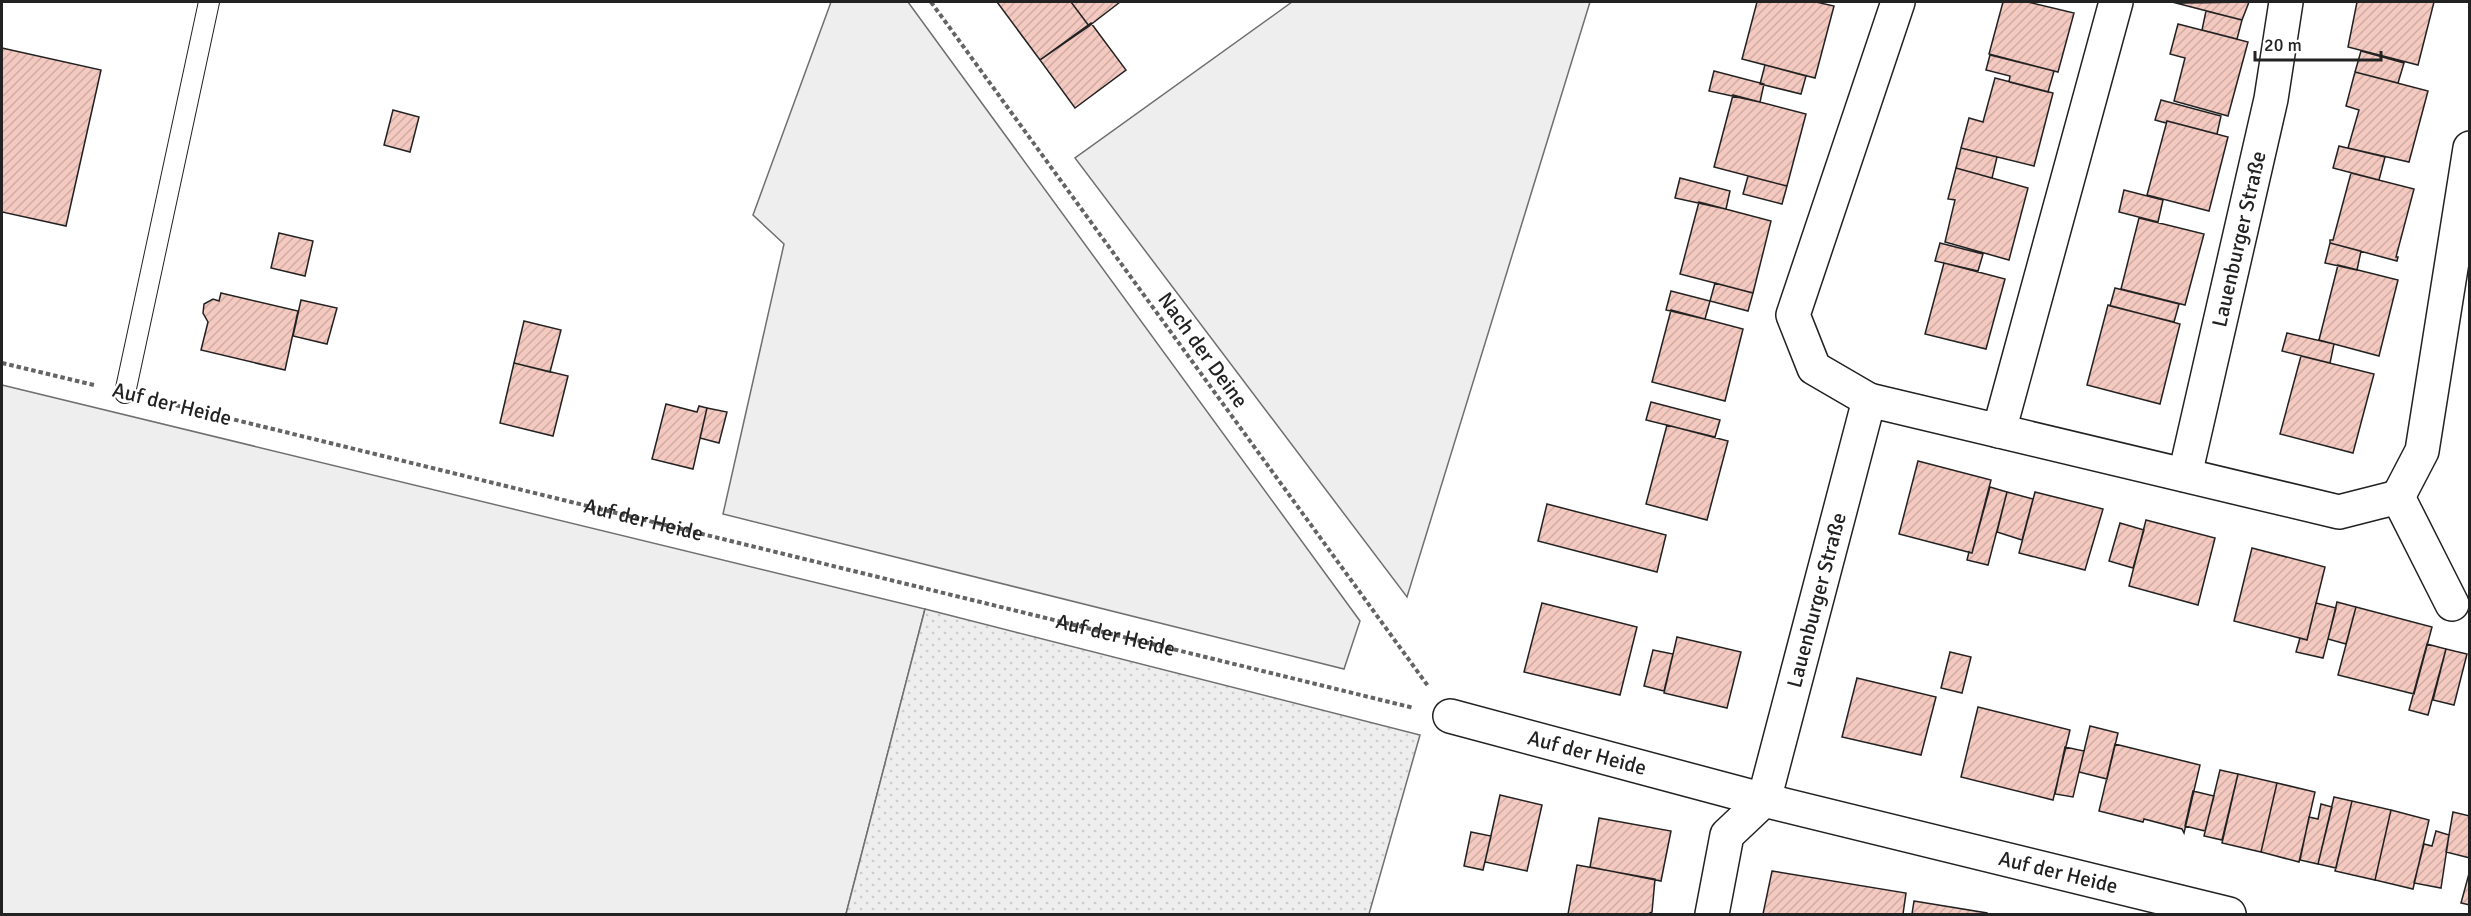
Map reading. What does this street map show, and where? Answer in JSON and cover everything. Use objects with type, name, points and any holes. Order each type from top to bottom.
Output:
[{"type":"street","points":[[1898,2],[1793,315],[1814,368],[1869,400],[2339,512],[2398,497],[2422,451],[2469,148]]},
{"type":"street","points":[[1999,431],[2116,2]]},
{"type":"street","name":"Lauenburger Straße","points":[[2185,475],[2271,99],[2286,2]]},
{"type":"street","name":"Lauenburger Straße","points":[[1764,800],[1869,400]]},
{"type":"street","points":[[2398,497],[2452,604]]},
{"type":"street","name":"Auf der Heide","points":[[1450,716],[1764,800],[2229,915]]},
{"type":"street","points":[[1712,915],[1727,836],[1764,800]]},
{"type":"lane","points":[[124,393],[209,2]]},
{"type":"path","name":"Nach der Deine","points":[[931,2],[1450,716]]},
{"type":"path","name":"Auf der Heide","points":[[2,363],[1450,716]]},
{"type":"shaded area","points":[[831,2],[908,2],[1360,621],[1344,669],[723,514],[784,244],[753,215]]},
{"type":"shaded area","points":[[1292,2],[1590,2],[1407,597],[1075,158]]},
{"type":"shaded area","points":[[2,385],[925,609],[846,914],[2,914]]},
{"type":"shaded area","points":[[925,609],[1420,735],[1369,914],[846,914]]},
{"type":"building","points":[[997,2],[1071,2],[1089,26],[1040,60]]},
{"type":"building","points":[[1071,2],[1120,2],[1089,26]]},
{"type":"building","points":[[1757,2],[1816,2],[1834,6],[1815,78],[1742,59]]},
{"type":"building","points":[[2003,2],[2028,2],[2074,13],[2058,72],[1989,54]]},
{"type":"building","points":[[2172,2],[2183,3],[2249,2],[2242,20]]},
{"type":"building","points":[[2357,2],[2434,2],[2418,65],[2348,47]]},
{"type":"building","points":[[2206,11],[2242,20],[2237,39],[2202,30]]},
{"type":"building","points":[[1091,23],[1126,70],[1075,108],[1040,60]]},
{"type":"building","points":[[2178,24],[2248,42],[2228,116],[2174,101],[2185,58],[2170,54]]},
{"type":"building","points":[[2,48],[101,70],[66,226],[2,212]]},
{"type":"building","points":[[2361,51],[2404,63],[2398,83],[2355,72]]},
{"type":"building","points":[[1990,55],[2054,71],[2048,92],[2009,82],[2010,76],[1986,70]]},
{"type":"building","points":[[1765,65],[1806,76],[1801,94],[1760,84]]},
{"type":"building","points":[[1714,71],[1764,84],[1760,102],[1709,91]]},
{"type":"building","points":[[2355,72],[2428,91],[2409,162],[2348,148],[2359,110],[2346,106]]},
{"type":"building","points":[[1995,78],[2053,93],[2034,166],[1961,148],[1969,118],[1983,122]]},
{"type":"building","points":[[1733,95],[1806,114],[1787,186],[1714,167]]},
{"type":"building","points":[[2161,100],[2221,116],[2217,134],[2155,120]]},
{"type":"building","points":[[393,110],[419,117],[410,152],[384,145]]},
{"type":"building","points":[[2167,121],[2228,137],[2209,211],[2147,195]]},
{"type":"building","points":[[2339,146],[2385,157],[2379,180],[2333,168]]},
{"type":"building","points":[[1961,148],[1997,157],[1992,178],[1956,168]]},
{"type":"building","points":[[1956,168],[2028,188],[2009,260],[1945,242],[1955,200],[1948,199]]},
{"type":"building","points":[[2351,173],[2414,189],[2396,257],[2398,257],[2397,261],[2330,243],[2330,240],[2333,240]]},
{"type":"building","points":[[1748,176],[1787,186],[1782,204],[1743,194]]},
{"type":"building","points":[[1680,178],[1730,191],[1726,209],[1675,198]]},
{"type":"building","points":[[2124,190],[2163,200],[2158,222],[2119,212]]},
{"type":"building","points":[[1699,202],[1771,221],[1753,293],[1680,274]]},
{"type":"building","points":[[2139,218],[2204,234],[2185,305],[2121,289]]},
{"type":"building","points":[[279,233],[313,241],[305,276],[271,268]]},
{"type":"building","points":[[1940,243],[1983,254],[1978,271],[1935,261]]},
{"type":"building","points":[[2330,243],[2361,251],[2357,270],[2325,263]]},
{"type":"building","points":[[1944,263],[2005,279],[1986,349],[1925,334]]},
{"type":"building","points":[[2338,265],[2398,280],[2379,356],[2319,340]]},
{"type":"building","points":[[1715,283],[1753,293],[1748,311],[1710,301]]},
{"type":"building","points":[[2115,288],[2179,304],[2174,322],[2110,306]]},
{"type":"building","points":[[1671,291],[1710,301],[1705,319],[1666,310]]},
{"type":"building","points":[[221,293],[298,311],[285,370],[201,350],[208,322],[203,313],[204,304],[213,299],[219,301]]},
{"type":"building","points":[[301,300],[337,308],[327,344],[293,336]]},
{"type":"building","points":[[2108,305],[2180,324],[2160,404],[2087,385]]},
{"type":"building","points":[[1671,310],[1743,329],[1725,401],[1652,382]]},
{"type":"building","points":[[524,321],[561,330],[550,372],[514,363]]},
{"type":"building","points":[[2287,333],[2334,344],[2330,363],[2282,351]]},
{"type":"building","points":[[2301,356],[2374,374],[2353,453],[2280,434]]},
{"type":"building","points":[[514,363],[568,376],[553,436],[500,423]]},
{"type":"building","points":[[1651,402],[1720,420],[1715,437],[1646,420]]},
{"type":"building","points":[[666,404],[697,412],[699,406],[707,408],[693,469],[652,459]]},
{"type":"building","points":[[707,408],[727,412],[719,443],[700,438]]},
{"type":"building","points":[[1667,425],[1728,441],[1707,520],[1646,504]]},
{"type":"building","points":[[1918,461],[1991,480],[1972,553],[1899,534]]},
{"type":"building","points":[[1990,487],[2007,492],[1988,565],[1967,560],[1969,552],[1972,553]]},
{"type":"building","points":[[2007,492],[2033,499],[2022,540],[1997,532]]},
{"type":"building","points":[[2035,492],[2103,509],[2085,570],[2019,553]]},
{"type":"building","points":[[1547,504],[1666,535],[1657,572],[1538,541]]},
{"type":"building","points":[[2146,520],[2215,538],[2198,605],[2129,586]]},
{"type":"building","points":[[2120,523],[2144,530],[2133,568],[2109,561]]},
{"type":"building","points":[[2252,548],[2325,567],[2307,640],[2234,621]]},
{"type":"building","points":[[2337,602],[2356,607],[2346,644],[2328,639]]},
{"type":"building","points":[[1542,603],[1637,627],[1620,695],[1524,672]]},
{"type":"building","points":[[2316,603],[2336,608],[2323,658],[2296,652],[2300,638],[2307,640]]},
{"type":"building","points":[[2356,607],[2432,627],[2414,694],[2338,675]]},
{"type":"building","points":[[1677,637],[1741,652],[1727,708],[1664,693]]},
{"type":"building","points":[[2427,644],[2446,649],[2428,715],[2409,710]]},
{"type":"building","points":[[2446,649],[2467,654],[2454,705],[2433,700]]},
{"type":"building","points":[[1653,650],[1673,654],[1664,691],[1644,686]]},
{"type":"building","points":[[1950,652],[1971,657],[1962,693],[1941,688]]},
{"type":"building","points":[[1857,678],[1936,697],[1921,755],[1842,737]]},
{"type":"building","points":[[1978,707],[2070,730],[2053,800],[1961,777]]},
{"type":"building","points":[[2090,726],[2118,733],[2107,779],[2079,772]]},
{"type":"building","points":[[2115,744],[2200,765],[2184,833],[2182,829],[2144,819],[2143,822],[2099,811]]},
{"type":"building","points":[[2065,747],[2084,751],[2073,797],[2055,794]]},
{"type":"building","points":[[2220,770],[2238,774],[2222,840],[2204,836]]},
{"type":"building","points":[[2238,774],[2277,783],[2261,852],[2222,843]]},
{"type":"building","points":[[2277,783],[2315,792],[2299,862],[2261,852]]},
{"type":"building","points":[[2193,791],[2214,796],[2205,831],[2185,826]]},
{"type":"building","points":[[1500,795],[1542,805],[1527,871],[1485,862]]},
{"type":"building","points":[[2334,797],[2352,801],[2336,868],[2318,864]]},
{"type":"building","points":[[2352,801],[2391,810],[2375,880],[2335,871]]},
{"type":"building","points":[[2321,804],[2332,807],[2318,864],[2300,860],[2309,817],[2318,819]]},
{"type":"building","points":[[2391,810],[2429,820],[2413,889],[2375,880]]},
{"type":"building","points":[[2453,812],[2470,816],[2470,858],[2446,852]]},
{"type":"building","points":[[1599,818],[1671,831],[1661,881],[1590,867]]},
{"type":"building","points":[[2436,831],[2449,835],[2441,888],[2414,883],[2424,844],[2432,846]]},
{"type":"building","points":[[1471,832],[1491,836],[1483,870],[1464,866]]},
{"type":"building","points":[[1577,865],[1655,879],[1652,912],[1648,914],[1568,914]]},
{"type":"building","points":[[2470,870],[2470,905],[2461,903]]},
{"type":"building","points":[[1772,871],[1906,893],[1903,914],[1763,914]]},
{"type":"building","points":[[1914,901],[1987,913],[1987,914],[1912,914]]}]
